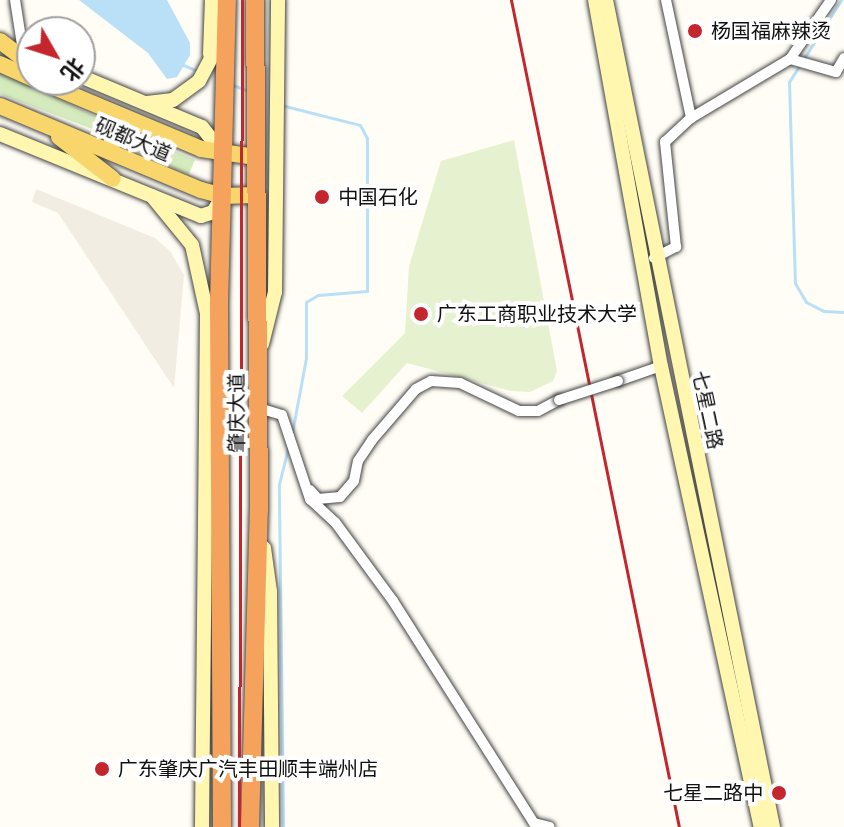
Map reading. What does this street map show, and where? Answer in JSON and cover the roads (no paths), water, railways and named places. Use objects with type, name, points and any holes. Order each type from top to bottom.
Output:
[{"type":"highway","name":"肇庆大道","points":[[222,827],[219,303],[227,95],[218,62],[227,28],[227,0]]},
{"type":"highway","name":"肇庆大道","points":[[250,827],[259,510],[255,0]]},
{"type":"main road","name":"砚都大道","points":[[76,96],[225,157],[255,157]]},
{"type":"main road","name":"砚都大道","points":[[0,106],[223,196],[255,195]]},
{"type":"main road","points":[[106,149],[121,135],[121,116]]},
{"type":"main road","points":[[42,124],[113,179]]},
{"type":"street","points":[[143,103],[173,100],[218,62],[212,0]]},
{"type":"street","points":[[218,0],[227,28]]},
{"type":"street","points":[[259,356],[275,292],[278,0]]},
{"type":"street","name":"七星二路","points":[[595,0],[606,30],[773,827]]},
{"type":"street","name":"七星二路","points":[[606,0],[606,30],[661,366],[761,827]]},
{"type":"street","points":[[666,0],[691,118]]},
{"type":"street","points":[[654,258],[676,247],[665,142],[691,118],[790,59],[831,0]]},
{"type":"street","points":[[790,59],[836,72],[844,58]]},
{"type":"street","points":[[96,83],[202,127],[225,157]]},
{"type":"street","points":[[0,134],[201,216],[213,212],[223,196]]},
{"type":"street","points":[[152,196],[192,245],[203,280],[209,337],[202,827]]},
{"type":"street","points":[[219,303],[209,337],[220,374]]},
{"type":"street","points":[[298,476],[318,499],[340,497],[354,481],[358,461],[372,440],[416,389],[431,381],[460,383],[519,411],[538,411],[559,400],[661,366]]},
{"type":"street","points":[[259,408],[282,415],[298,476],[310,499],[335,522],[393,601],[534,823],[550,827]]},
{"type":"street","points":[[259,510],[270,591],[272,827]]},
{"type":"water","points":[[79,0],[167,0],[190,43],[190,55],[177,77],[167,79],[148,53]]},
{"type":"waterway","points":[[841,0],[789,82],[795,283],[806,302],[824,311],[844,312]]},
{"type":"waterway","points":[[181,64],[200,72]]},
{"type":"waterway","points":[[233,85],[248,91]]},
{"type":"waterway","points":[[281,105],[360,125],[367,138],[367,291],[318,295],[306,302],[306,358],[292,433]]},
{"type":"waterway","points":[[283,827],[279,484],[288,448]]},
{"type":"railway","points":[[239,827],[242,0]]},
{"type":"railway","points":[[511,0],[679,827]]},
{"type":"place","name":"杨国福麻辣烫","points":[[695,31]]},
{"type":"place","name":"中国石化","points":[[322,197]]},
{"type":"place","name":"广东工商职业技术大学","points":[[421,314]]},
{"type":"place","name":"广东肇庆广汽丰田顺丰端州店","points":[[102,769]]},
{"type":"place","name":"七星二路中","points":[[779,793]]}]
